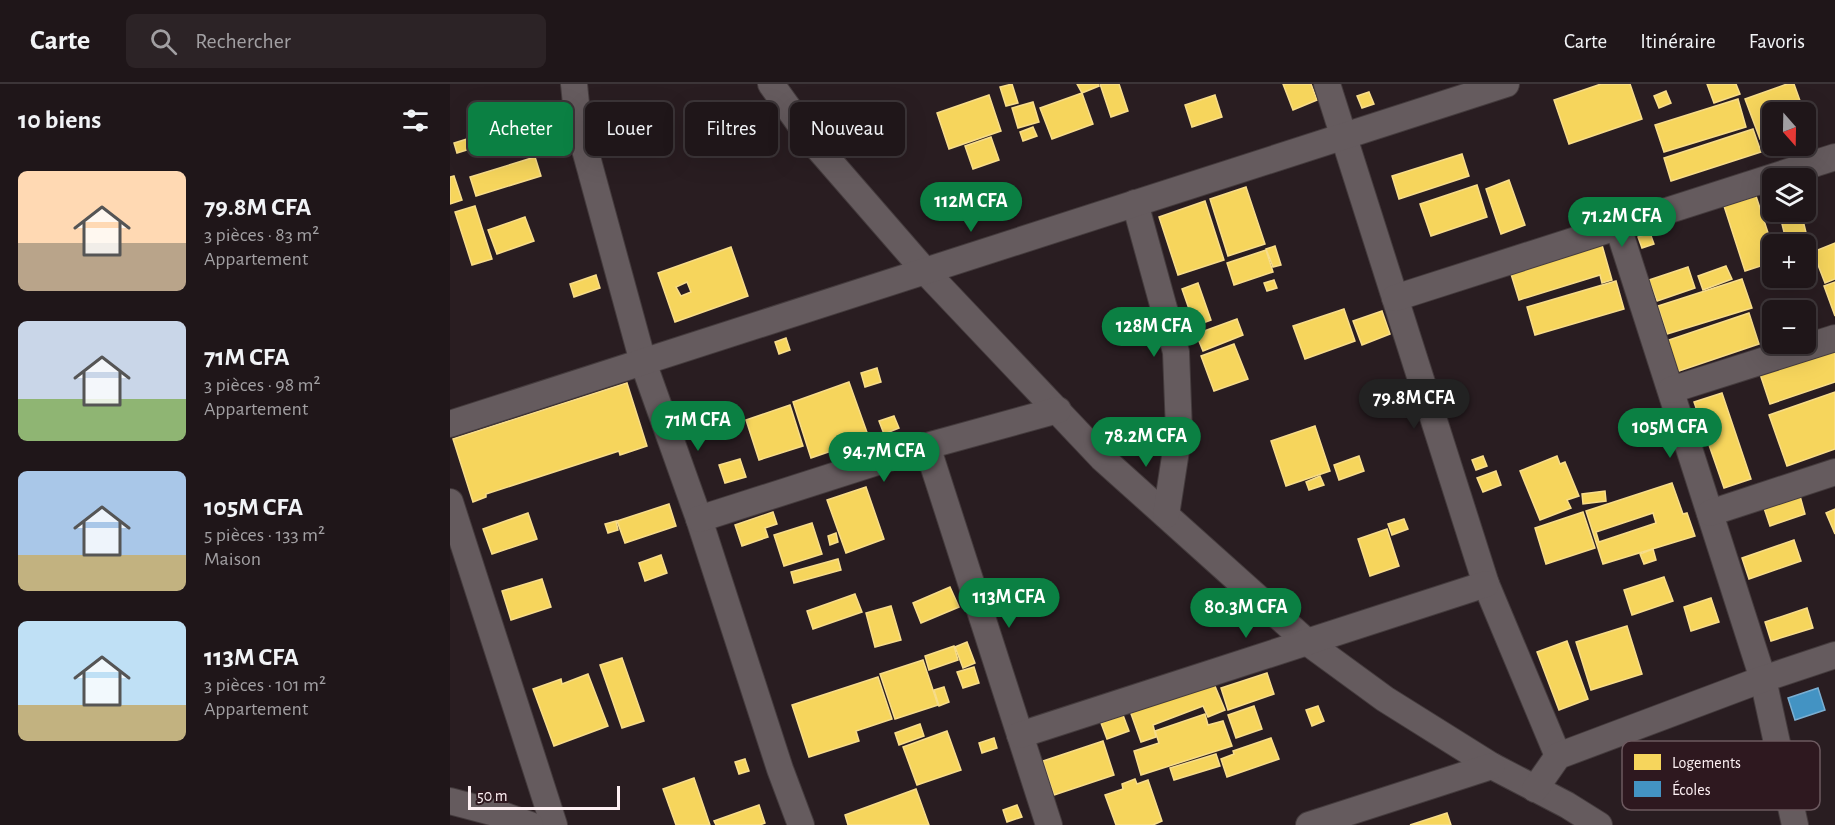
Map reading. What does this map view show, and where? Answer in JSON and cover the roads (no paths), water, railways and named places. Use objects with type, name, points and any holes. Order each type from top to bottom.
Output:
[{"type":"street","points":[[574,84],[578,124],[643,362],[699,519],[780,769],[801,825]]},
{"type":"street","points":[[771,84],[812,141],[925,271],[1102,458],[1307,642],[1386,699],[1492,766],[1535,789],[1570,815],[1599,825]]},
{"type":"street","points":[[1327,84],[1486,584],[1558,756]]},
{"type":"street","points":[[450,424],[1506,84]]},
{"type":"street","points":[[1395,298],[1835,157]]},
{"type":"street","points":[[1135,203],[1176,352],[1179,431],[1166,515]]},
{"type":"street","points":[[1618,226],[1763,679],[1777,741]]},
{"type":"street","points":[[1671,390],[1835,338]]},
{"type":"street","points":[[699,519],[927,446],[1058,410]]},
{"type":"street","points":[[927,446],[1049,825]]},
{"type":"street","points":[[1710,513],[1835,472]]},
{"type":"street","points":[[450,502],[554,825]]},
{"type":"street","points":[[1020,735],[1486,584]]},
{"type":"street","points":[[1535,789],[1558,756],[1763,679],[1835,655]]},
{"type":"street","points":[[1325,823],[1492,766]]},
{"type":"street","points":[[450,801],[503,815],[530,825]]},
{"type":"street","points":[[1792,810],[1795,825]]}]
